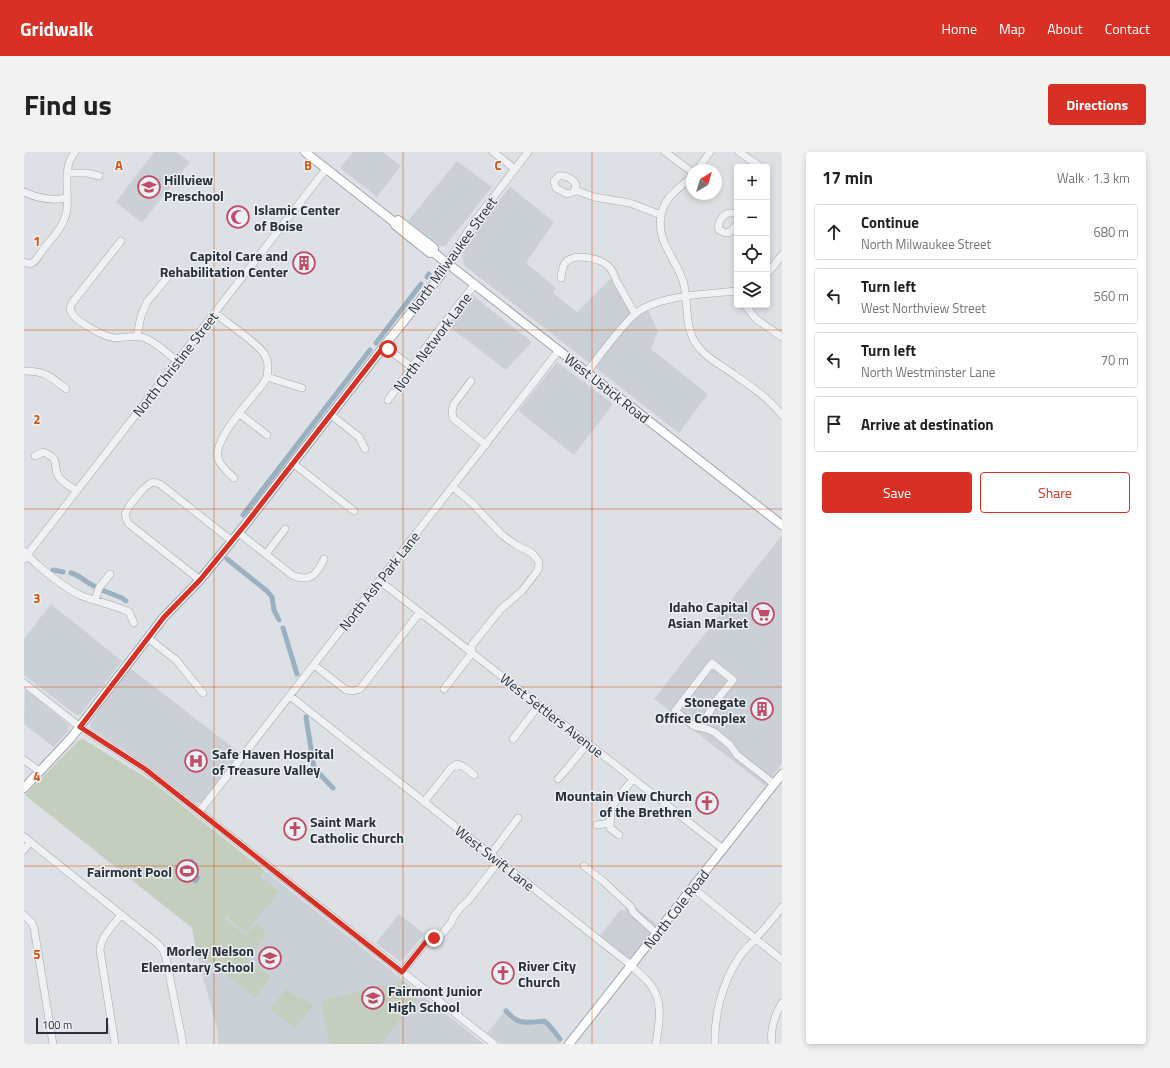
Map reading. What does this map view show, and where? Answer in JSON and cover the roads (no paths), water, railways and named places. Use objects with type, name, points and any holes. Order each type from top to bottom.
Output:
[{"type":"main road","name":"West Ustick Road","points":[[304,152],[394,222],[395,225],[430,253],[433,252],[475,284],[782,525]]},
{"type":"main road","name":"North Milwaukee Street","points":[[24,788],[71,738],[171,609],[200,580],[239,533],[440,276],[447,263]]},
{"type":"main road","name":"North Cole Road","points":[[569,1044],[782,774]]},
{"type":"street","points":[[27,263],[36,260],[64,220],[67,209],[68,164],[75,152]]},
{"type":"street","points":[[493,152],[515,169]]},
{"type":"street","name":"North Milwaukee Street","points":[[447,263],[475,221],[528,152]]},
{"type":"street","points":[[665,152],[686,168]]},
{"type":"street","points":[[701,164],[710,152]]},
{"type":"street","points":[[739,152],[757,164]]},
{"type":"street","name":"North Christine Street","points":[[25,555],[77,491],[326,169]]},
{"type":"street","points":[[67,173],[99,176]]},
{"type":"street","points":[[686,181],[672,193],[667,200],[661,215],[660,223],[662,238],[682,279],[686,297],[689,328],[693,340],[710,358],[758,391],[782,415]]},
{"type":"street","points":[[575,190],[594,197],[625,201],[661,215]]},
{"type":"street","points":[[24,192],[42,198],[67,198]]},
{"type":"street","points":[[734,213],[728,213],[720,220],[718,225],[719,230],[726,233],[730,232],[734,228]]},
{"type":"street","points":[[121,241],[72,303],[70,309],[71,314],[94,331],[104,336],[115,338],[137,336],[150,340],[177,362]]},
{"type":"street","points":[[561,278],[562,268],[565,263],[575,257],[601,262],[610,268],[635,314]]},
{"type":"street","points":[[769,272],[781,259]]},
{"type":"street","points":[[137,336],[141,316],[147,302],[167,278]]},
{"type":"street","name":"North Network Lane","points":[[388,400],[413,368],[435,335],[475,284]]},
{"type":"street","points":[[587,372],[621,329],[635,314],[662,301],[734,291]]},
{"type":"street","points":[[747,308],[756,320],[782,337]]},
{"type":"street","points":[[215,313],[258,347],[265,355],[268,363],[267,377],[263,384],[224,435],[218,446],[218,458],[224,469],[234,478]]},
{"type":"street","points":[[384,346],[413,368]]},
{"type":"street","name":"North Ash Park Lane","points":[[199,812],[559,350]]},
{"type":"street","points":[[24,371],[36,371],[46,374],[66,389]]},
{"type":"street","points":[[267,377],[302,388]]},
{"type":"street","points":[[471,381],[454,404],[452,411],[453,418],[486,445]]},
{"type":"street","points":[[240,414],[267,435]]},
{"type":"street","points":[[331,415],[359,437],[365,449]]},
{"type":"street","points":[[36,456],[43,452],[52,457],[56,463],[59,478],[77,491]]},
{"type":"street","points":[[294,464],[354,511]]},
{"type":"street","points":[[200,580],[130,524],[126,519],[126,512],[147,485],[153,482],[160,484],[232,541]]},
{"type":"street","points":[[444,689],[472,653],[472,645],[500,609],[522,591],[538,570],[539,562],[532,553],[516,545],[502,535],[472,503],[453,487]]},
{"type":"street","points":[[266,554],[285,529]]},
{"type":"street","points":[[239,533],[292,575],[302,578],[312,577],[316,573],[324,558]]},
{"type":"street","points":[[25,555],[75,593],[129,612],[134,623]]},
{"type":"street","points":[[95,600],[99,588],[110,574]]},
{"type":"street","name":"West Settlers Avenue","points":[[380,581],[723,849]]},
{"type":"street","points":[[314,665],[346,690],[353,691],[360,689],[420,612]]},
{"type":"street","points":[[148,638],[176,660],[203,693]]},
{"type":"street","points":[[701,727],[715,702],[733,680],[712,663],[675,711],[694,726],[714,732],[730,745],[737,755],[774,784]]},
{"type":"street","points":[[24,683],[80,727],[145,769],[494,1044]]},
{"type":"street","name":"West Swift Lane","points":[[290,696],[632,966],[649,983],[658,1000],[660,1011],[656,1044]]},
{"type":"street","points":[[513,739],[539,705]]},
{"type":"street","points":[[558,779],[588,743]]},
{"type":"street","points":[[24,760],[39,772]]},
{"type":"street","points":[[424,802],[451,768],[457,764],[464,766],[474,775]]},
{"type":"street","points":[[619,835],[610,828],[611,807],[633,779]]},
{"type":"street","points":[[490,854],[518,818]]},
{"type":"street","points":[[597,825],[610,823]]},
{"type":"street","points":[[24,850],[27,840],[158,944],[163,950],[166,958],[183,1044]]},
{"type":"street","points":[[402,972],[425,943],[442,934],[451,923],[454,916],[468,901],[499,861]]},
{"type":"street","points":[[584,866],[631,907],[633,912],[657,934]]},
{"type":"street","points":[[693,888],[782,960]]},
{"type":"street","points":[[715,1044],[717,1012],[723,991],[738,960],[782,907]]},
{"type":"street","points":[[24,915],[32,923],[34,928],[53,1044]]},
{"type":"street","points":[[115,1044],[100,950],[101,943],[104,938],[122,915]]},
{"type":"street","points":[[772,1044],[771,1034],[773,1018],[782,1003]]},
{"type":"water","name":"Fairmont Pool","points":[[191,858],[198,864],[193,871],[201,877],[196,884],[181,872]]},
{"type":"waterway","points":[[376,343],[421,284]]},
{"type":"waterway","points":[[243,515],[370,350]]},
{"type":"waterway","points":[[227,559],[267,591],[272,597],[274,610],[279,620]]},
{"type":"waterway","points":[[53,570],[63,572]]},
{"type":"waterway","points":[[71,573],[77,575],[94,586]]},
{"type":"waterway","points":[[102,590],[126,601]]},
{"type":"waterway","points":[[283,628],[297,674]]},
{"type":"waterway","points":[[306,717],[314,768],[333,788]]},
{"type":"waterway","points":[[506,1011],[510,1016],[519,1021],[544,1021],[560,1039]]},
{"type":"place","name":"Hillview Preschool","points":[[149,187]]},
{"type":"place","name":"Islamic Center of Boise","points":[[238,217]]},
{"type":"place","name":"Capitol Care and Rehabilitation Center","points":[[304,263]]},
{"type":"place","name":"Idaho Capital Asian Market","points":[[763,614]]},
{"type":"place","name":"Stonegate Office Complex","points":[[762,709]]},
{"type":"place","name":"Safe Haven Hospital of Treasure Valley","points":[[196,761]]},
{"type":"place","name":"Mountain View Church of the Brethren","points":[[707,803]]},
{"type":"place","name":"Saint Mark Catholic Church","points":[[295,829]]},
{"type":"place","name":"Fairmont Pool","points":[[187,871]]},
{"type":"place","name":"Morley Nelson Elementary School","points":[[270,958]]},
{"type":"place","name":"River City Church","points":[[503,973]]},
{"type":"place","name":"Fairmont Junior High School","points":[[373,998]]}]
